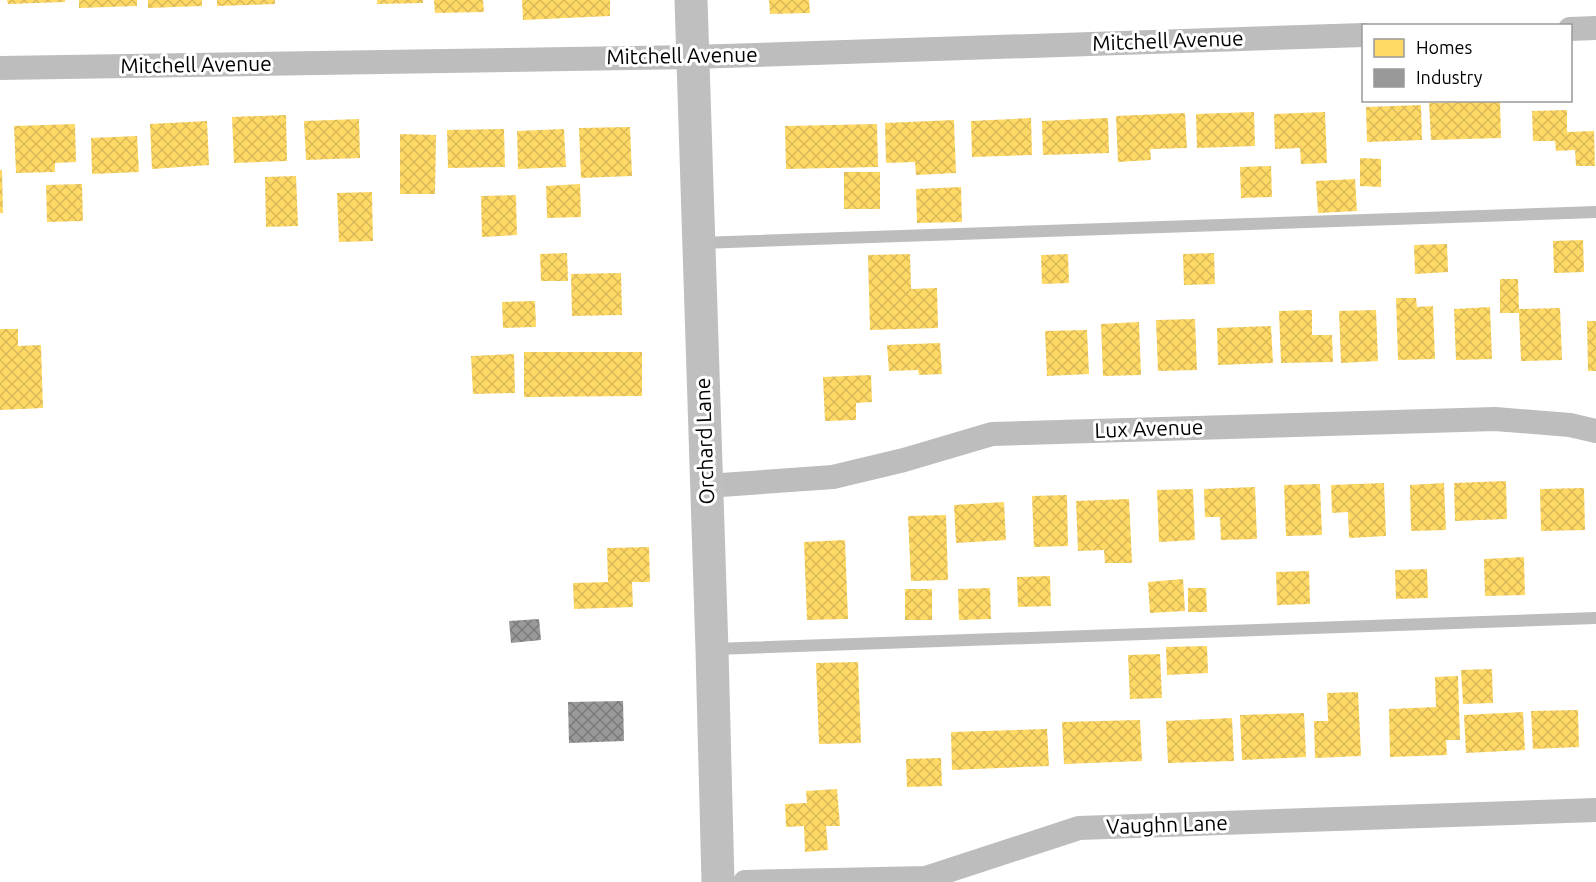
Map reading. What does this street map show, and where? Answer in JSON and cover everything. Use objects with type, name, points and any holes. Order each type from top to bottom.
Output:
[{"type":"street","name":"Orchard Lane","points":[[691,0],[718,882]]},
{"type":"street","points":[[1572,29],[1596,28]]},
{"type":"street","name":"Mitchell Avenue","points":[[0,68],[692,57],[1362,35]]},
{"type":"street","name":"Lux Avenue","points":[[707,486],[833,477],[904,460],[992,434],[1495,419],[1570,425],[1596,431]]},
{"type":"street","name":"Vaughn Lane","points":[[745,882],[926,878],[1079,828],[1596,810]]},
{"type":"lane","points":[[698,243],[1596,213]]},
{"type":"lane","points":[[712,650],[1596,618]]},
{"type":"building: Homes","points":[[7,0],[65,0],[65,2],[8,4]]},
{"type":"building: Homes","points":[[79,0],[137,0],[137,6],[79,8]]},
{"type":"building: Homes","points":[[148,0],[202,0],[202,6],[148,8]]},
{"type":"building: Homes","points":[[217,0],[275,0],[275,4],[217,6]]},
{"type":"building: Homes","points":[[377,0],[423,0],[423,3],[377,4]]},
{"type":"building: Homes","points":[[434,0],[483,0],[484,12],[435,13]]},
{"type":"building: Homes","points":[[522,0],[610,0],[610,16],[523,20]]},
{"type":"building: Homes","points":[[769,0],[809,0],[810,13],[770,14]]},
{"type":"building: Homes","points":[[1500,102],[1501,138],[1431,140],[1429,103]]},
{"type":"building: Homes","points":[[1421,105],[1422,140],[1367,142],[1366,107]]},
{"type":"building: Homes","points":[[1567,110],[1567,132],[1594,131],[1595,166],[1576,166],[1575,150],[1556,151],[1555,141],[1533,141],[1532,111]]},
{"type":"building: Homes","points":[[1254,112],[1255,146],[1197,148],[1196,114]]},
{"type":"building: Homes","points":[[1325,112],[1327,163],[1301,164],[1300,148],[1275,149],[1274,114]]},
{"type":"building: Homes","points":[[1185,113],[1187,148],[1150,149],[1151,160],[1118,162],[1116,116]]},
{"type":"building: Homes","points":[[286,115],[287,161],[234,163],[232,117]]},
{"type":"building: Homes","points":[[1031,118],[1032,155],[972,157],[971,121]]},
{"type":"building: Homes","points":[[1108,118],[1109,153],[1043,155],[1042,121]]},
{"type":"building: Homes","points":[[359,119],[360,158],[306,160],[304,121]]},
{"type":"building: Homes","points":[[954,120],[956,173],[916,175],[915,162],[886,163],[885,123]]},
{"type":"building: Homes","points":[[207,121],[209,165],[152,169],[150,124]]},
{"type":"building: Homes","points":[[75,124],[76,162],[55,163],[55,172],[16,173],[14,126]]},
{"type":"building: Homes","points":[[877,124],[878,167],[786,169],[785,126]]},
{"type":"building: Homes","points":[[630,127],[632,176],[581,178],[579,128]]},
{"type":"building: Homes","points":[[504,129],[505,167],[448,168],[447,130]]},
{"type":"building: Homes","points":[[564,129],[566,167],[518,169],[517,131]]},
{"type":"building: Homes","points":[[400,134],[436,135],[435,194],[400,194]]},
{"type":"building: Homes","points":[[137,136],[139,172],[92,174],[91,138]]},
{"type":"building: Homes","points":[[1360,158],[1381,159],[1381,187],[1360,186]]},
{"type":"building: Homes","points":[[1271,166],[1272,197],[1241,198],[1240,167]]},
{"type":"building: Homes","points":[[0,170],[2,170],[3,213],[0,213]]},
{"type":"building: Homes","points":[[844,172],[880,172],[880,209],[844,209]]},
{"type":"building: Homes","points":[[296,176],[298,226],[266,227],[265,177]]},
{"type":"building: Homes","points":[[1355,179],[1357,211],[1318,213],[1316,181]]},
{"type":"building: Homes","points":[[82,184],[83,221],[47,222],[46,185]]},
{"type":"building: Homes","points":[[580,184],[581,217],[547,218],[546,186]]},
{"type":"building: Homes","points":[[961,187],[962,222],[917,223],[916,189]]},
{"type":"building: Homes","points":[[372,192],[373,241],[339,242],[337,193]]},
{"type":"building: Homes","points":[[516,195],[517,235],[482,237],[481,196]]},
{"type":"building: Homes","points":[[1583,240],[1584,272],[1554,273],[1553,241]]},
{"type":"building: Homes","points":[[1447,244],[1448,272],[1415,274],[1414,245]]},
{"type":"building: Homes","points":[[567,253],[568,281],[541,281],[540,254]]},
{"type":"building: Homes","points":[[1214,253],[1215,284],[1184,285],[1183,254]]},
{"type":"building: Homes","points":[[910,254],[911,289],[937,288],[938,328],[870,330],[868,255]]},
{"type":"building: Homes","points":[[1068,254],[1069,283],[1042,284],[1041,255]]},
{"type":"building: Homes","points":[[621,273],[622,315],[572,316],[571,274]]},
{"type":"building: Homes","points":[[1500,279],[1518,279],[1519,309],[1560,308],[1562,360],[1521,361],[1519,313],[1500,313]]},
{"type":"building: Homes","points":[[1396,298],[1416,298],[1417,307],[1433,306],[1435,359],[1398,360]]},
{"type":"building: Homes","points":[[535,301],[536,327],[503,328],[502,302]]},
{"type":"building: Homes","points":[[1490,307],[1492,359],[1456,360],[1454,309]]},
{"type":"building: Homes","points":[[1312,310],[1312,335],[1332,335],[1333,362],[1281,363],[1279,311]]},
{"type":"building: Homes","points":[[1376,310],[1378,361],[1341,363],[1339,311]]},
{"type":"building: Homes","points":[[1195,319],[1197,370],[1158,371],[1156,320]]},
{"type":"building: Homes","points":[[1587,321],[1596,321],[1596,371],[1588,371]]},
{"type":"building: Homes","points":[[1139,322],[1141,375],[1103,376],[1101,324]]},
{"type":"building: Homes","points":[[1271,326],[1273,363],[1218,365],[1217,328]]},
{"type":"building: Homes","points":[[0,329],[18,329],[18,346],[41,345],[43,408],[0,410]]},
{"type":"building: Homes","points":[[1087,330],[1089,374],[1047,376],[1045,331]]},
{"type":"building: Homes","points":[[940,343],[942,374],[919,375],[918,370],[889,371],[887,345]]},
{"type":"building: Homes","points":[[524,352],[642,352],[642,396],[524,397]]},
{"type":"building: Homes","points":[[514,354],[515,393],[473,394],[471,356]]},
{"type":"building: Homes","points":[[871,375],[872,402],[856,403],[856,420],[825,421],[823,377]]},
{"type":"building: Homes","points":[[1506,481],[1507,519],[1455,521],[1454,483]]},
{"type":"building: Homes","points":[[1384,483],[1386,536],[1349,538],[1348,512],[1332,513],[1331,485]]},
{"type":"building: Homes","points":[[1444,483],[1446,530],[1411,531],[1410,485]]},
{"type":"building: Homes","points":[[1320,484],[1322,535],[1286,536],[1284,485]]},
{"type":"building: Homes","points":[[1255,487],[1257,539],[1221,540],[1220,517],[1205,517],[1204,489]]},
{"type":"building: Homes","points":[[1584,488],[1585,530],[1541,531],[1540,489]]},
{"type":"building: Homes","points":[[1193,489],[1195,540],[1159,542],[1157,490]]},
{"type":"building: Homes","points":[[1067,495],[1068,546],[1034,547],[1032,496]]},
{"type":"building: Homes","points":[[1129,499],[1132,563],[1105,563],[1104,550],[1078,551],[1076,501]]},
{"type":"building: Homes","points":[[1004,502],[1006,540],[956,543],[954,505]]},
{"type":"building: Homes","points":[[946,515],[948,580],[911,581],[908,516]]},
{"type":"building: Homes","points":[[845,540],[848,619],[807,620],[804,542]]},
{"type":"building: Homes","points":[[649,547],[650,582],[632,582],[633,607],[574,609],[573,583],[608,582],[607,548]]},
{"type":"building: Homes","points":[[1524,557],[1525,595],[1485,596],[1484,559]]},
{"type":"building: Homes","points":[[1427,569],[1428,598],[1396,599],[1395,570]]},
{"type":"building: Homes","points":[[1309,571],[1310,604],[1277,605],[1276,572]]},
{"type":"building: Homes","points":[[1050,576],[1051,606],[1018,607],[1017,577]]},
{"type":"building: Homes","points":[[1183,579],[1185,611],[1150,613],[1148,582]]},
{"type":"building: Homes","points":[[990,588],[991,619],[959,620],[958,589]]},
{"type":"building: Homes","points":[[1188,588],[1206,588],[1207,612],[1188,612]]},
{"type":"building: Homes","points":[[905,589],[932,589],[932,620],[905,620]]},
{"type":"building: Homes","points":[[1207,646],[1208,673],[1167,675],[1166,647]]},
{"type":"building: Homes","points":[[1160,654],[1162,698],[1130,699],[1128,655]]},
{"type":"building: Homes","points":[[858,662],[861,743],[819,744],[816,663]]},
{"type":"building: Homes","points":[[1492,669],[1493,703],[1463,704],[1461,670]]},
{"type":"building: Homes","points":[[1458,676],[1460,740],[1446,740],[1447,755],[1390,757],[1389,709],[1436,707],[1435,677]]},
{"type":"building: Homes","points":[[1358,692],[1361,756],[1315,758],[1314,721],[1328,721],[1327,693]]},
{"type":"building: Homes","points":[[1578,710],[1579,747],[1533,749],[1531,711]]},
{"type":"building: Homes","points":[[1523,712],[1525,750],[1466,753],[1464,715]]},
{"type":"building: Homes","points":[[1304,713],[1306,757],[1242,760],[1240,715]]},
{"type":"building: Homes","points":[[1232,718],[1234,761],[1168,763],[1166,721]]},
{"type":"building: Homes","points":[[1140,720],[1142,761],[1064,764],[1062,722]]},
{"type":"building: Homes","points":[[1047,729],[1049,766],[952,770],[951,732]]},
{"type":"building: Homes","points":[[941,758],[942,786],[907,787],[906,759]]},
{"type":"building: Homes","points":[[837,789],[840,826],[826,826],[828,850],[805,852],[804,826],[786,827],[785,804],[807,803],[806,791]]},
{"type":"building: Industry","points":[[539,619],[541,640],[511,643],[509,621]]},
{"type":"building: Industry","points":[[623,701],[624,741],[569,743],[568,702]]}]
